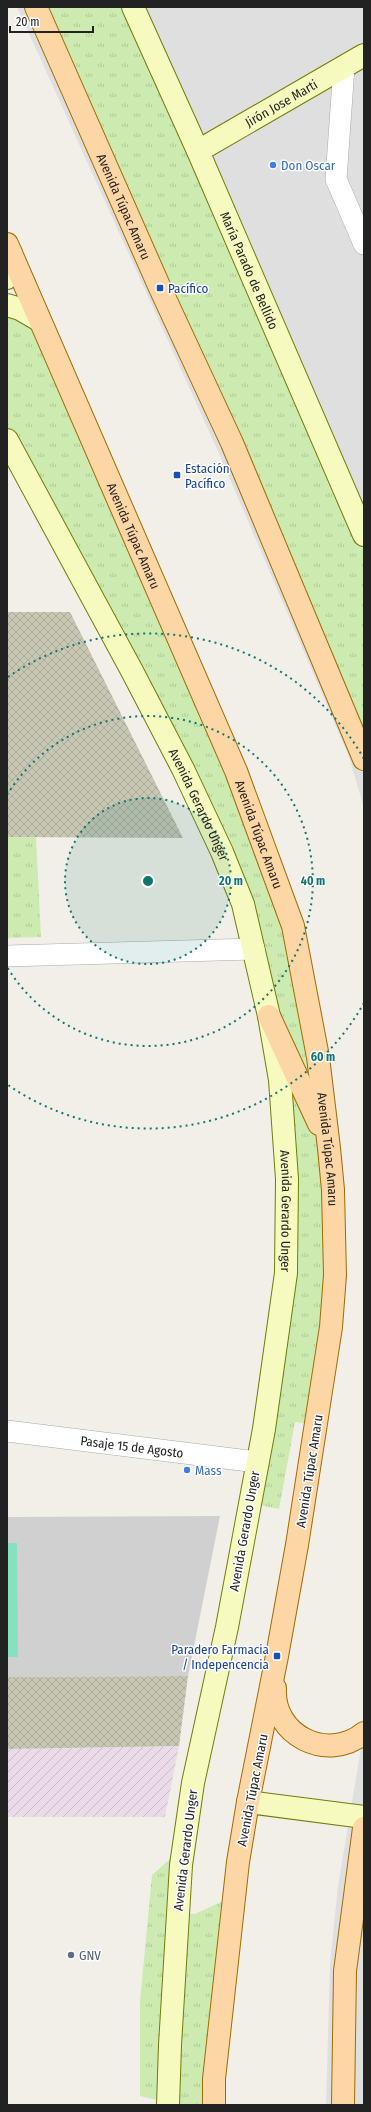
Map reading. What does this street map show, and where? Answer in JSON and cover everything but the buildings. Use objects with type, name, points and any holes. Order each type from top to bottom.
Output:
[{"type":"main road","name":"Avenida Túpac Amaru","points":[[36,7],[160,288],[232,442],[364,759]]},
{"type":"main road","name":"Avenida Túpac Amaru","points":[[9,249],[236,771],[293,926],[318,1057],[329,1148],[333,1190],[335,1275],[331,1327],[309,1473],[277,1656],[248,1802],[237,1870],[214,2079],[214,2105]]},
{"type":"main road","points":[[269,1016],[329,1148]]},
{"type":"main road","points":[[277,1656],[275,1699],[279,1712],[287,1726],[299,1738],[313,1744],[330,1746],[348,1743],[364,1733]]},
{"type":"main road","points":[[343,2105],[345,1971],[364,1828]]},
{"type":"street","name":"María Parado de Bellido","points":[[133,7],[359,512],[364,535]]},
{"type":"street","name":"Jirón Jose Marti","points":[[198,151],[364,55]]},
{"type":"street","points":[[344,67],[336,179],[364,244]]},
{"type":"street","points":[[7,278],[10,270],[9,249]]},
{"type":"street","points":[[7,306],[20,309],[39,320]]},
{"type":"street","name":"Avenida Gerardo Unger","points":[[7,440],[183,769],[222,852],[243,904],[269,1016],[280,1080],[287,1179],[286,1273],[265,1421],[227,1627],[193,1783],[180,1865],[168,2105]]},
{"type":"street","points":[[7,956],[254,950]]},
{"type":"street","name":"Pasaje 15 de Agosto","points":[[7,1431],[257,1462]]},
{"type":"street","points":[[248,1802],[364,1817]]},
{"type":"shaded area","points":[[17,7],[364,7],[364,808],[349,757],[217,449]]},
{"type":"shaded area","points":[[7,612],[70,612],[183,838],[7,837]]},
{"type":"shaded area","points":[[220,1516],[188,1676],[7,1677],[7,1517]]},
{"type":"shaded area","points":[[188,1676],[179,1746],[7,1749],[7,1677]]},
{"type":"shaded area","points":[[364,1730],[364,2105],[326,2105],[330,1963],[338,1886]]},
{"type":"shaded area","points":[[179,1746],[165,1817],[7,1817],[7,1749]]},
{"type":"green space","points":[[41,7],[127,7],[228,234],[364,547],[364,748]]},
{"type":"green space","points":[[7,311],[35,323],[290,927],[319,1115],[275,1014],[246,903],[7,430]]},
{"type":"green space","points":[[7,837],[36,837],[41,937],[7,938]]},
{"type":"green space","points":[[278,1048],[327,1151],[331,1281],[312,1424],[295,1422],[279,1509],[255,1504],[291,1274]]},
{"type":"green space","points":[[7,1543],[17,1543],[18,1657],[7,1657]]},
{"type":"green space","points":[[180,1850],[165,2102],[140,2096],[140,2001],[152,1875]]},
{"type":"green space","points":[[225,1900],[205,2105],[175,2105],[181,1913],[195,1914]]},
{"type":"place","name":"Don Oscar","points":[[273,165]]},
{"type":"place","name":"Pacífico","points":[[160,288]]},
{"type":"place","name":"Estación Pacífico","points":[[177,475]]},
{"type":"place","name":"Mass","points":[[187,1470]]},
{"type":"place","name":"Paradero Farmacia / Indepencencia","points":[[277,1656]]},
{"type":"place","name":"GNV","points":[[71,1955]]}]
